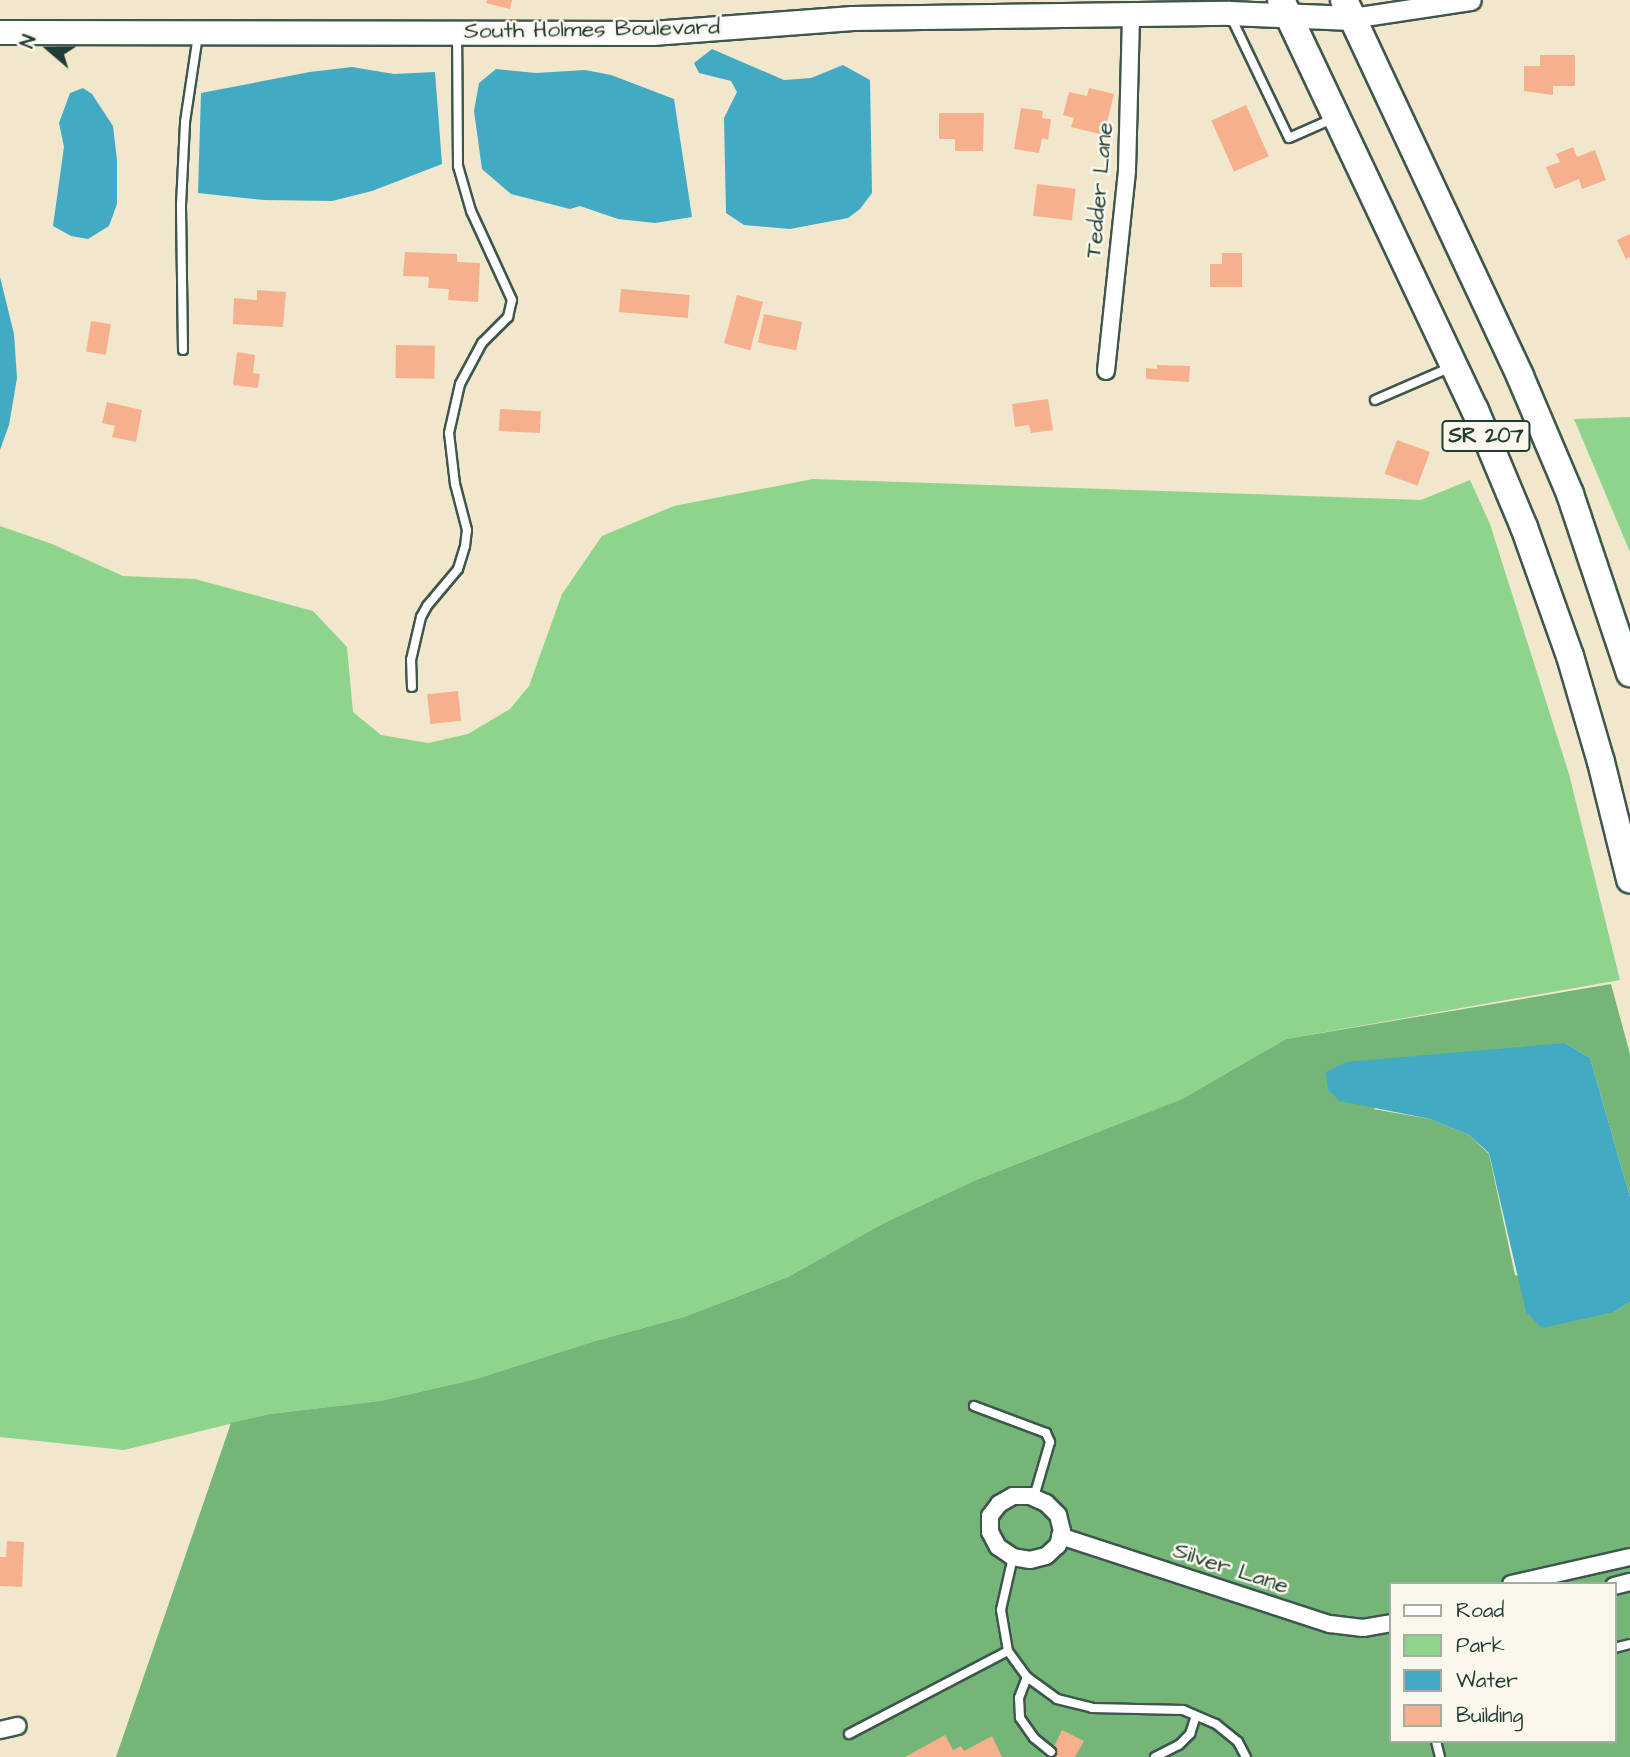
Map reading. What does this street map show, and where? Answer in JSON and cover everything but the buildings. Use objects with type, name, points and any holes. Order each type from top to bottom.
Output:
[{"type":"highway","name":"SR 207","points":[[1284,6],[1454,366],[1524,527],[1570,656],[1601,762],[1630,879]]},
{"type":"highway","name":"SR 207","points":[[1348,9],[1520,376],[1570,494],[1630,673]]},
{"type":"main road","name":"South Holmes Boulevard","points":[[0,32],[652,33],[900,13],[1229,13],[1284,6],[1348,9]]},
{"type":"street","points":[[1348,9],[1471,0]]},
{"type":"street","name":"Tedder Lane","points":[[1106,371],[1128,170],[1131,13]]},
{"type":"street","points":[[1013,1496],[1034,1497],[1046,1503],[1058,1515],[1060,1536],[1058,1545],[1046,1556],[1030,1560],[1013,1557],[998,1547],[990,1532],[990,1517],[999,1504],[1013,1496]]},
{"type":"street","name":"Silver Lane","points":[[1060,1536],[1330,1624],[1363,1628],[1388,1623]]},
{"type":"street","points":[[1529,1582],[1565,1578],[1630,1557]]},
{"type":"street","points":[[0,1730],[18,1726]]},
{"type":"lane","points":[[1229,13],[1289,138],[1336,117]]},
{"type":"lane","points":[[183,350],[181,205],[184,136],[198,32]]},
{"type":"lane","points":[[412,687],[411,660],[421,617],[427,606],[450,583],[458,569],[465,546],[467,530],[456,484],[449,433],[460,384],[482,343],[509,317],[512,300],[471,211],[458,166],[457,33]]},
{"type":"lane","points":[[1375,400],[1454,366]]},
{"type":"lane","points":[[974,1406],[1046,1433],[1050,1442],[1034,1497]]},
{"type":"lane","points":[[1013,1557],[1001,1610],[1008,1651],[1027,1676],[1057,1699],[1092,1708],[1183,1710],[1216,1724],[1238,1742],[1246,1757]]},
{"type":"lane","points":[[849,1734],[1008,1651]]},
{"type":"lane","points":[[1027,1676],[1019,1698],[1020,1718],[1034,1738],[1051,1752]]},
{"type":"lane","points":[[1155,1757],[1179,1745],[1189,1734],[1196,1716]]},
{"type":"green space","points":[[1630,417],[1630,552],[1574,419]]},
{"type":"green space","points":[[813,479],[1421,500],[1470,480],[1490,524],[1569,774],[1620,980],[1286,1039],[1182,1099],[976,1180],[884,1223],[788,1277],[684,1317],[595,1341],[476,1379],[380,1401],[270,1414],[124,1450],[0,1437],[0,526],[52,544],[123,576],[195,579],[313,611],[347,647],[353,712],[381,735],[428,743],[468,734],[510,709],[529,686],[562,594],[602,536],[674,506]]},
{"type":"green space","points":[[1611,984],[1630,1054],[1630,1197],[1590,1058],[1565,1043],[1373,1109],[1430,1119],[1469,1135],[1489,1154],[1515,1275],[1614,1312],[1630,1302],[1630,1757],[116,1757],[231,1423],[270,1414],[380,1401],[476,1379],[595,1341],[684,1317],[788,1277],[884,1223],[976,1180],[1182,1099],[1286,1039]]},
{"type":"water","points":[[712,49],[784,80],[811,78],[843,65],[870,80],[872,193],[860,209],[848,218],[790,229],[744,225],[726,213],[724,118],[737,92],[731,81],[699,73],[694,63]]},
{"type":"water","points":[[352,67],[394,74],[435,72],[442,164],[372,191],[332,201],[264,200],[198,193],[201,93],[310,72]]},
{"type":"water","points":[[496,69],[536,73],[585,70],[611,75],[674,99],[692,217],[655,223],[618,219],[580,206],[570,209],[511,194],[482,169],[474,111],[479,83]]},
{"type":"water","points":[[83,88],[92,94],[113,126],[117,160],[117,204],[109,226],[88,239],[71,236],[53,226],[64,147],[59,123],[70,93]]},
{"type":"water","points":[[0,277],[14,334],[17,378],[9,425],[0,450]]},
{"type":"water","points":[[1565,1043],[1590,1058],[1630,1197],[1630,1302],[1614,1312],[1542,1328],[1526,1312],[1489,1153],[1469,1135],[1430,1119],[1340,1101],[1328,1090],[1326,1072],[1346,1062]]}]
